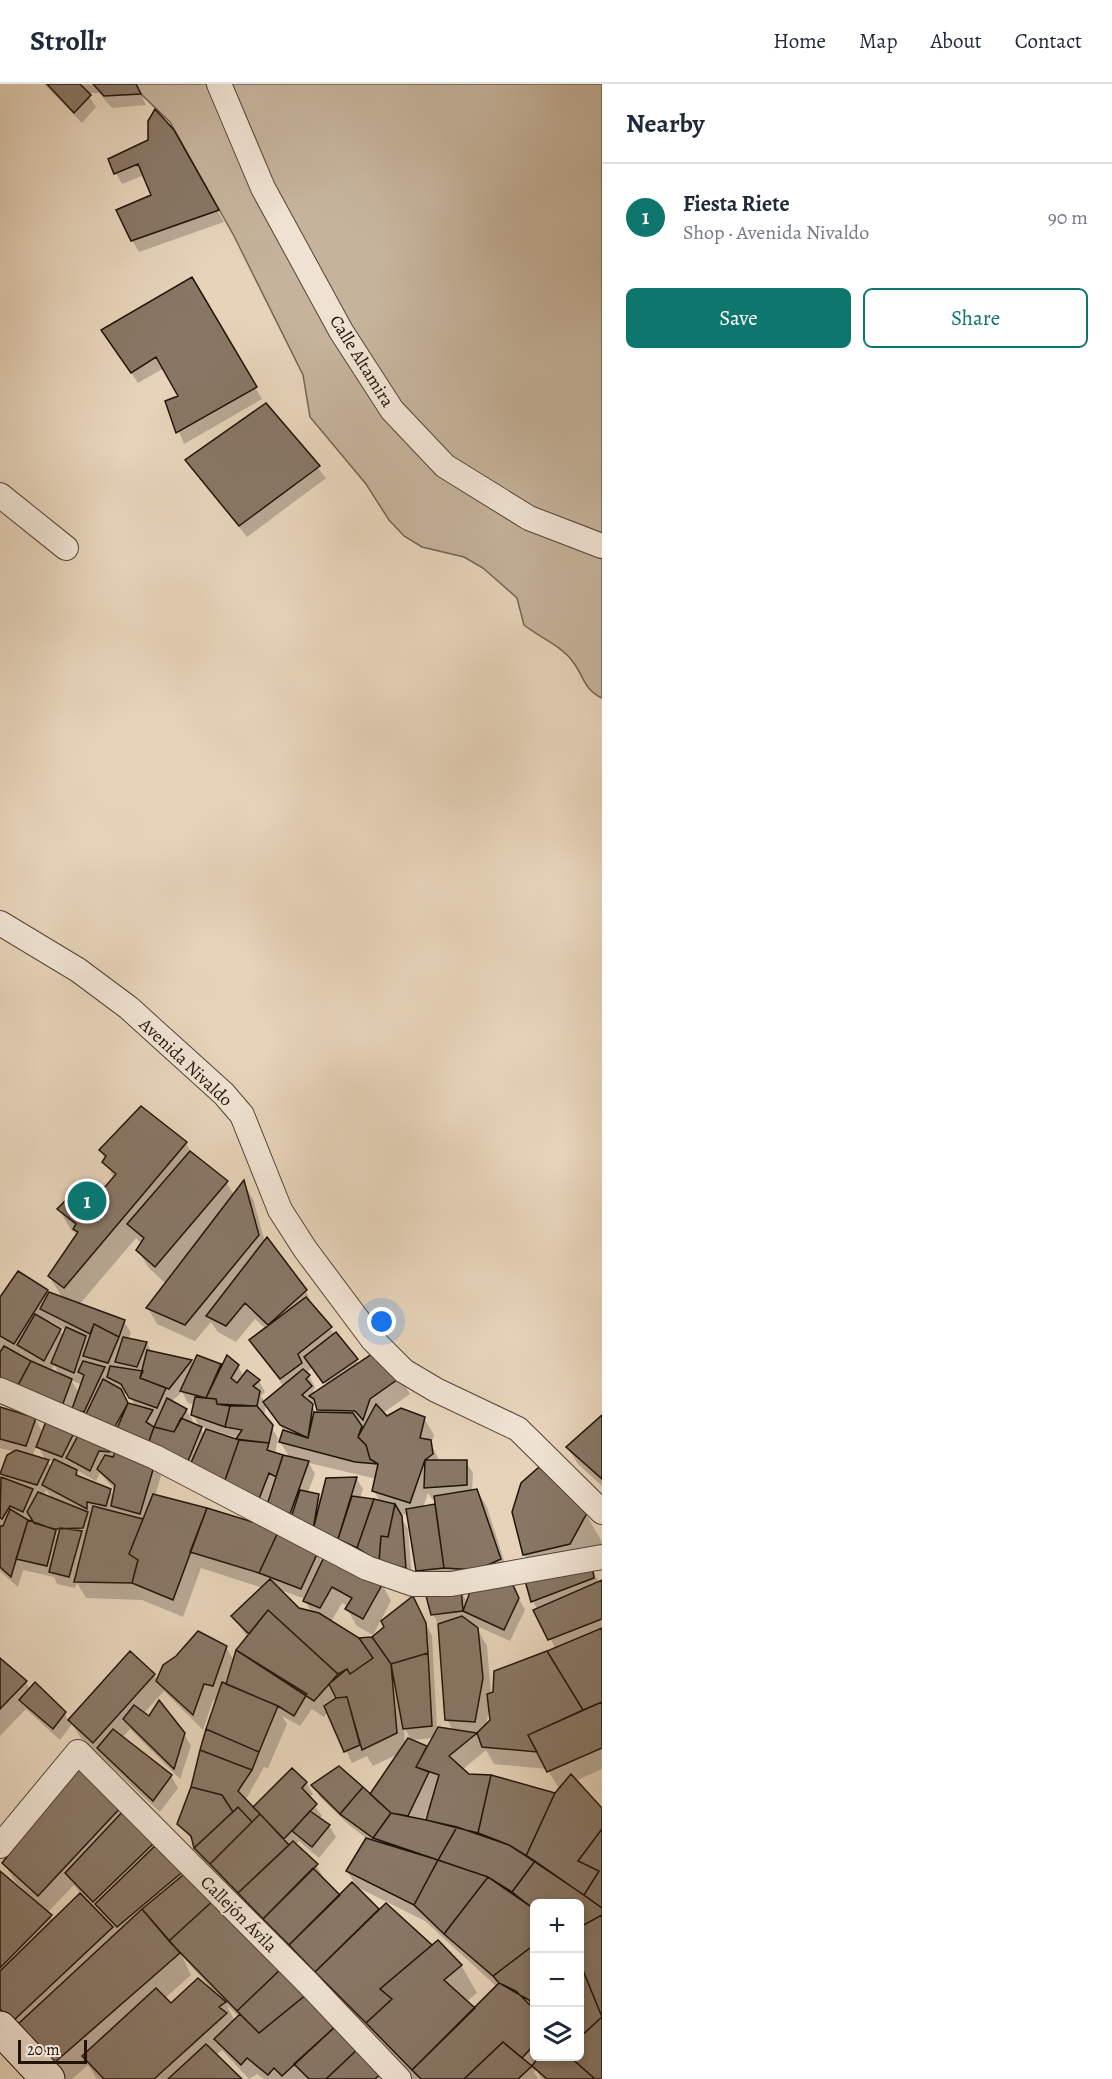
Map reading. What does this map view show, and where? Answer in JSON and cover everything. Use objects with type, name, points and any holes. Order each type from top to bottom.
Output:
[{"type":"street","name":"Calle Altamira","points":[[219,84],[263,188],[341,331],[392,410],[445,466],[529,518],[602,546]]},
{"type":"street","points":[[0,495],[66,548]]},
{"type":"street","name":"Avenida Nivaldo","points":[[0,923],[78,970],[120,1001],[224,1094],[242,1115],[280,1210],[305,1249],[373,1340],[404,1371],[436,1390],[518,1429],[602,1512]]},
{"type":"street","points":[[0,1390],[155,1457],[367,1568],[413,1584],[451,1584],[602,1557]]},
{"type":"street","name":"Callejón Ávila","points":[[0,1846],[78,1752],[308,1983],[399,2079]]},
{"type":"street","points":[[0,2028],[48,2079]]},
{"type":"shaded area","points":[[136,84],[602,84],[602,698],[591,691],[568,656],[557,646],[524,625],[517,598],[483,568],[464,557],[422,547],[404,536],[389,520],[366,484],[310,417],[303,375],[234,236],[170,122],[141,94]]},
{"type":"building","points":[[47,84],[80,84],[91,95],[74,113]]},
{"type":"building","points":[[93,84],[136,84],[141,94],[104,96]]},
{"type":"building","points":[[155,109],[174,130],[219,210],[131,241],[116,210],[151,195],[138,164],[114,174],[108,159],[148,140],[148,121]]},
{"type":"building","points":[[192,277],[257,387],[176,433],[165,401],[178,396],[156,357],[131,373],[101,330]]},
{"type":"building","points":[[266,403],[320,466],[239,526],[185,460]]},
{"type":"building","points":[[141,1106],[187,1142],[64,1288],[48,1276],[78,1232],[73,1229],[76,1224],[57,1209],[84,1182],[98,1195],[116,1174],[102,1162],[106,1156],[99,1150]]},
{"type":"building","points":[[190,1151],[228,1181],[155,1267],[136,1250],[144,1238],[127,1224]]},
{"type":"building","points":[[244,1180],[259,1235],[185,1325],[146,1308]]},
{"type":"building","points":[[267,1237],[307,1290],[268,1325],[245,1303],[226,1326],[206,1316]]},
{"type":"building","points":[[18,1271],[48,1290],[14,1344],[0,1336],[0,1297]]},
{"type":"building","points":[[49,1292],[125,1320],[119,1337],[94,1324],[90,1334],[40,1309]]},
{"type":"building","points":[[306,1297],[332,1327],[298,1354],[302,1363],[280,1379],[249,1340]]},
{"type":"building","points":[[35,1314],[61,1329],[44,1361],[17,1345]]},
{"type":"building","points":[[94,1324],[119,1337],[108,1363],[83,1356]]},
{"type":"building","points":[[66,1327],[86,1336],[74,1373],[51,1363]]},
{"type":"building","points":[[336,1332],[358,1359],[323,1383],[304,1357]]},
{"type":"building","points":[[123,1337],[147,1342],[137,1367],[115,1362]]},
{"type":"building","points":[[4,1346],[31,1361],[16,1389],[0,1382],[0,1352]]},
{"type":"building","points":[[147,1350],[192,1360],[169,1389],[140,1378]]},
{"type":"building","points":[[372,1354],[401,1377],[370,1399],[363,1420],[355,1411],[317,1410],[314,1399],[309,1396]]},
{"type":"building","points":[[197,1355],[221,1364],[206,1398],[180,1391]]},
{"type":"building","points":[[227,1355],[239,1365],[231,1378],[237,1383],[247,1370],[260,1380],[253,1386],[260,1391],[257,1406],[217,1404],[216,1399],[206,1398]]},
{"type":"building","points":[[31,1361],[72,1379],[61,1409],[16,1389]]},
{"type":"building","points":[[83,1361],[105,1367],[84,1412],[72,1409],[84,1375],[78,1372]]},
{"type":"building","points":[[110,1366],[143,1371],[140,1378],[166,1388],[157,1408],[129,1398],[121,1384],[107,1377]]},
{"type":"building","points":[[303,1369],[310,1375],[306,1379],[312,1386],[302,1395],[313,1404],[308,1438],[280,1425],[263,1402]]},
{"type":"building","points":[[103,1379],[121,1389],[128,1403],[114,1428],[86,1414]]},
{"type":"building","points":[[195,1397],[216,1399],[217,1404],[230,1406],[225,1427],[191,1415]]},
{"type":"building","points":[[167,1398],[187,1409],[174,1432],[154,1427]]},
{"type":"building","points":[[128,1403],[153,1410],[146,1422],[154,1427],[147,1447],[116,1431]]},
{"type":"building","points":[[376,1404],[387,1416],[401,1408],[425,1417],[420,1438],[431,1440],[433,1454],[425,1460],[410,1503],[372,1491],[378,1464],[370,1459],[366,1445],[358,1437]]},
{"type":"building","points":[[230,1406],[257,1406],[273,1425],[269,1443],[236,1439],[242,1430],[225,1427]]},
{"type":"building","points":[[0,1407],[36,1418],[26,1446],[0,1439]]},
{"type":"building","points":[[314,1412],[353,1413],[362,1426],[358,1437],[366,1445],[370,1459],[378,1464],[355,1462],[279,1442],[283,1430],[308,1438]]},
{"type":"building","points":[[602,1415],[602,1479],[566,1447]]},
{"type":"building","points":[[181,1418],[202,1427],[186,1466],[147,1447],[154,1427],[174,1432]]},
{"type":"building","points":[[47,1419],[75,1431],[62,1457],[36,1447]]},
{"type":"building","points":[[206,1429],[239,1440],[224,1483],[190,1465]]},
{"type":"building","points":[[80,1432],[112,1446],[110,1452],[99,1451],[90,1471],[66,1458]]},
{"type":"building","points":[[239,1440],[269,1443],[267,1450],[283,1455],[276,1477],[269,1473],[259,1499],[224,1483]]},
{"type":"building","points":[[117,1448],[155,1463],[140,1514],[111,1506],[115,1485],[97,1469],[105,1455],[113,1457]]},
{"type":"building","points":[[16,1450],[49,1460],[37,1485],[0,1474],[7,1455]]},
{"type":"building","points":[[283,1455],[309,1461],[290,1514],[267,1505]]},
{"type":"building","points":[[54,1459],[77,1470],[76,1475],[111,1489],[106,1506],[87,1502],[87,1509],[42,1485]]},
{"type":"building","points":[[425,1460],[467,1460],[467,1485],[424,1488]]},
{"type":"building","points":[[539,1467],[587,1513],[570,1544],[523,1555],[512,1512],[521,1483]]},
{"type":"building","points":[[1,1477],[33,1489],[23,1512],[10,1506],[2,1519],[0,1518]]},
{"type":"building","points":[[357,1477],[338,1539],[313,1530],[326,1478]]},
{"type":"building","points":[[477,1489],[501,1559],[477,1570],[444,1568],[434,1496]]},
{"type":"building","points":[[300,1490],[319,1494],[313,1530],[291,1518]]},
{"type":"building","points":[[38,1492],[88,1512],[83,1528],[54,1529],[34,1523],[27,1512]]},
{"type":"building","points":[[153,1494],[207,1508],[173,1600],[132,1583],[138,1560],[129,1554]]},
{"type":"building","points":[[352,1496],[374,1499],[357,1548],[338,1539]]},
{"type":"building","points":[[374,1499],[395,1504],[388,1537],[381,1536],[379,1562],[357,1548]]},
{"type":"building","points":[[395,1504],[402,1516],[406,1568],[379,1562],[381,1536],[388,1537]]},
{"type":"building","points":[[435,1504],[444,1568],[416,1571],[406,1509]]},
{"type":"building","points":[[93,1506],[143,1519],[129,1554],[138,1560],[132,1583],[74,1582]]},
{"type":"building","points":[[207,1508],[279,1530],[259,1573],[190,1552]]},
{"type":"building","points":[[10,1509],[28,1520],[11,1577],[0,1567],[0,1526],[3,1526]]},
{"type":"building","points":[[28,1520],[56,1530],[47,1566],[16,1559]]},
{"type":"building","points":[[60,1528],[82,1531],[69,1577],[49,1572]]},
{"type":"building","points":[[279,1530],[318,1552],[301,1589],[259,1573]]},
{"type":"building","points":[[325,1555],[383,1583],[363,1619],[345,1609],[352,1598],[332,1587],[320,1608],[303,1601]]},
{"type":"building","points":[[592,1565],[594,1578],[531,1602],[524,1577]]},
{"type":"building","points":[[270,1579],[299,1608],[319,1613],[359,1638],[373,1658],[350,1674],[347,1669],[338,1674],[268,1610],[249,1634],[231,1616]]},
{"type":"building","points":[[602,1580],[602,1619],[548,1640],[533,1610]]},
{"type":"building","points":[[513,1585],[519,1598],[504,1630],[463,1611],[471,1589]]},
{"type":"building","points":[[461,1588],[463,1611],[431,1615],[425,1592]]},
{"type":"building","points":[[413,1596],[426,1623],[428,1653],[391,1664],[372,1637],[384,1627],[381,1621]]},
{"type":"building","points":[[268,1610],[338,1674],[314,1701],[236,1650]]},
{"type":"building","points":[[462,1616],[478,1628],[483,1678],[475,1722],[445,1720],[438,1624]]},
{"type":"building","points":[[602,1628],[602,1702],[583,1710],[547,1651]]},
{"type":"building","points":[[198,1631],[227,1646],[213,1686],[204,1684],[193,1715],[156,1681],[163,1665],[176,1656]]},
{"type":"building","points":[[372,1637],[391,1664],[397,1733],[362,1750],[347,1697],[336,1698],[329,1684],[347,1669],[350,1674],[373,1658],[359,1638]]},
{"type":"building","points":[[236,1650],[307,1694],[294,1716],[278,1706],[226,1684]]},
{"type":"building","points":[[130,1651],[155,1674],[93,1743],[68,1720]]},
{"type":"building","points":[[547,1651],[583,1710],[528,1735],[537,1752],[482,1747],[477,1733],[490,1720],[487,1694],[493,1692],[494,1671]]},
{"type":"building","points":[[428,1653],[432,1726],[403,1729],[391,1664]]},
{"type":"building","points":[[0,1658],[27,1681],[0,1709]]},
{"type":"building","points":[[35,1682],[66,1712],[53,1729],[19,1700]]},
{"type":"building","points":[[222,1682],[278,1706],[259,1752],[206,1729]]},
{"type":"building","points":[[347,1697],[360,1745],[344,1752],[324,1706],[336,1698]]},
{"type":"building","points":[[159,1700],[185,1733],[174,1769],[123,1719],[134,1705],[149,1716]]},
{"type":"building","points":[[602,1702],[602,1748],[547,1772],[528,1735]]},
{"type":"building","points":[[438,1727],[477,1733],[449,1756],[469,1774],[491,1775],[478,1833],[426,1820],[439,1775],[416,1767]]},
{"type":"building","points":[[113,1729],[172,1775],[153,1801],[97,1748]]},
{"type":"building","points":[[206,1729],[259,1752],[252,1770],[200,1750]]},
{"type":"building","points":[[408,1738],[427,1746],[416,1767],[429,1772],[408,1816],[391,1813],[370,1794]]},
{"type":"building","points":[[200,1750],[252,1770],[238,1791],[260,1814],[252,1822],[238,1807],[233,1812],[222,1795],[191,1787]]},
{"type":"building","points":[[81,1765],[123,1805],[38,1896],[2,1863]]},
{"type":"building","points":[[339,1766],[363,1787],[340,1814],[311,1785]]},
{"type":"building","points":[[292,1768],[307,1782],[302,1788],[317,1804],[284,1839],[253,1807]]},
{"type":"building","points":[[571,1774],[602,1808],[602,1829],[578,1861],[599,1871],[584,1895],[526,1856],[555,1793]]},
{"type":"building","points":[[491,1775],[555,1793],[526,1856],[509,1845],[478,1833]]},
{"type":"building","points":[[191,1787],[222,1795],[233,1812],[194,1848],[191,1836],[177,1824]]},
{"type":"building","points":[[363,1787],[391,1813],[373,1838],[340,1814]]},
{"type":"building","points":[[238,1807],[252,1822],[210,1864],[194,1848]]},
{"type":"building","points":[[125,1809],[156,1841],[93,1902],[65,1873]]},
{"type":"building","points":[[310,1811],[330,1825],[312,1847],[292,1831]]},
{"type":"building","points":[[391,1813],[457,1827],[438,1860],[373,1838]]},
{"type":"building","points":[[260,1814],[289,1845],[238,1893],[210,1864]]},
{"type":"building","points":[[457,1827],[509,1845],[535,1861],[512,1892],[488,1877],[438,1860]]},
{"type":"building","points":[[602,1829],[602,1908],[584,1895],[599,1871],[578,1861]]},
{"type":"building","points":[[366,1838],[438,1860],[414,1905],[346,1871]]},
{"type":"building","points":[[293,1841],[318,1864],[263,1919],[238,1893]]},
{"type":"building","points":[[158,1843],[186,1869],[117,1927],[95,1904]]},
{"type":"building","points":[[438,1860],[488,1877],[444,1934],[414,1905]]},
{"type":"building","points":[[535,1861],[602,1908],[602,1915],[584,1925],[584,1899],[530,1899],[530,1906],[512,1892]]},
{"type":"building","points":[[313,1868],[340,1895],[289,1945],[263,1919]]},
{"type":"building","points":[[0,1871],[52,1915],[0,1968]]},
{"type":"building","points":[[188,1871],[217,1897],[169,1941],[142,1909]]},
{"type":"building","points":[[488,1877],[530,1906],[530,1948],[493,1976],[444,1934]]},
{"type":"building","points":[[352,1882],[379,1909],[315,1972],[289,1945]]},
{"type":"building","points":[[80,1893],[113,1927],[12,2022],[0,2009],[0,1971]]},
{"type":"building","points":[[217,1897],[284,1966],[237,2011],[169,1941]]},
{"type":"building","points":[[386,1903],[432,1945],[380,1989],[392,1999],[366,2023],[315,1972]]},
{"type":"building","points":[[142,1909],[180,1953],[54,2063],[18,2024]]},
{"type":"building","points":[[602,1915],[602,2017],[584,1973],[584,1925]]},
{"type":"building","points":[[438,1940],[462,1965],[444,1980],[475,2008],[412,2070],[366,2023],[392,1999],[380,1989]]},
{"type":"building","points":[[530,1948],[530,2002],[499,1983],[493,1976]]},
{"type":"building","points":[[284,1966],[307,1994],[259,2033],[237,2011]]},
{"type":"building","points":[[584,1973],[602,2017],[584,2033]]},
{"type":"building","points":[[198,1978],[226,2002],[219,2007],[227,2013],[154,2079],[104,2079],[82,2056],[156,1988],[171,2003]]},
{"type":"building","points":[[499,1983],[516,1991],[530,2005],[530,2049],[522,2058],[503,2042],[464,2079],[421,2079],[412,2070]]},
{"type":"building","points":[[307,1994],[337,2025],[282,2076],[274,2068],[268,2075],[247,2058],[241,2065],[214,2039],[240,2014],[259,2033]]},
{"type":"building","points":[[602,2017],[602,2079],[595,2079],[575,2061],[584,2061],[584,2033]]},
{"type":"building","points":[[337,2025],[361,2046],[326,2079],[309,2079],[294,2064]]},
{"type":"building","points":[[503,2042],[532,2066],[518,2079],[464,2079]]},
{"type":"building","points":[[206,2044],[242,2079],[168,2079]]},
{"type":"building","points":[[361,2046],[384,2071],[375,2079],[326,2079]]},
{"type":"building","points":[[536,2061],[575,2061],[595,2079],[547,2079],[532,2066]]},
{"type":"place","name":"Fiesta Riete","points":[[87,1201]]}]
